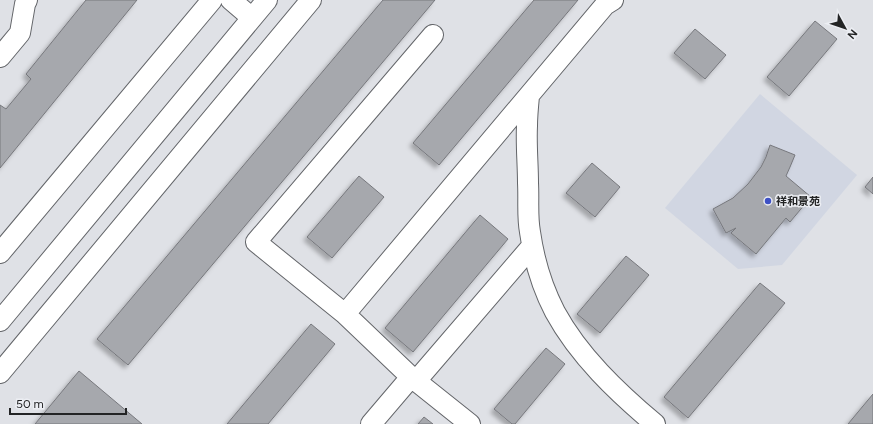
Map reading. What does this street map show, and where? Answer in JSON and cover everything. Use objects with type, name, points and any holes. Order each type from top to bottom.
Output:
[{"type":"street","points":[[0,253],[212,0]]},
{"type":"street","points":[[231,0],[252,18]]},
{"type":"street","points":[[0,321],[268,0]]},
{"type":"street","points":[[0,373],[311,0]]},
{"type":"street","points":[[0,57],[20,33],[24,1]]},
{"type":"street","points":[[344,314],[609,3]]},
{"type":"street","points":[[433,35],[256,242],[344,314],[414,379],[470,424]]},
{"type":"street","points":[[529,96],[527,127],[529,231],[539,275],[555,312],[572,340],[615,389],[655,424]]},
{"type":"street","points":[[371,424],[414,379],[532,246]]},
{"type":"shaded area","points":[[760,94],[857,175],[782,265],[738,269],[665,208]]},
{"type":"building","points":[[86,0],[137,0],[0,168],[0,105],[6,109],[31,79],[26,74]]},
{"type":"building","points":[[383,0],[435,0],[128,365],[97,339]]},
{"type":"building","points":[[534,0],[578,0],[439,165],[413,143]]},
{"type":"building","points":[[815,21],[837,39],[789,96],[767,77]]},
{"type":"building","points":[[695,29],[726,55],[705,79],[674,53]]},
{"type":"building","name":"祥和景苑","points":[[770,145],[795,155],[786,176],[811,197],[790,222],[786,218],[756,254],[731,233],[736,228],[726,233],[713,209],[733,198],[748,184],[761,167]]},
{"type":"building","points":[[592,163],[620,187],[595,217],[566,193]]},
{"type":"building","points":[[359,176],[384,197],[332,258],[307,237]]},
{"type":"building","points":[[873,177],[873,194],[865,187]]},
{"type":"building","points":[[480,215],[508,239],[413,352],[385,328]]},
{"type":"building","points":[[626,256],[649,275],[600,333],[577,314]]},
{"type":"building","points":[[760,283],[785,303],[688,418],[664,397]]},
{"type":"building","points":[[311,324],[335,344],[268,424],[227,424]]},
{"type":"building","points":[[546,348],[565,364],[515,424],[512,424],[494,409]]},
{"type":"building","points":[[79,371],[142,424],[35,424]]},
{"type":"building","points":[[873,394],[873,424],[848,424]]},
{"type":"building","points":[[424,417],[433,424],[418,424]]},
{"type":"place","name":"祥和景苑","points":[[768,201]]}]
